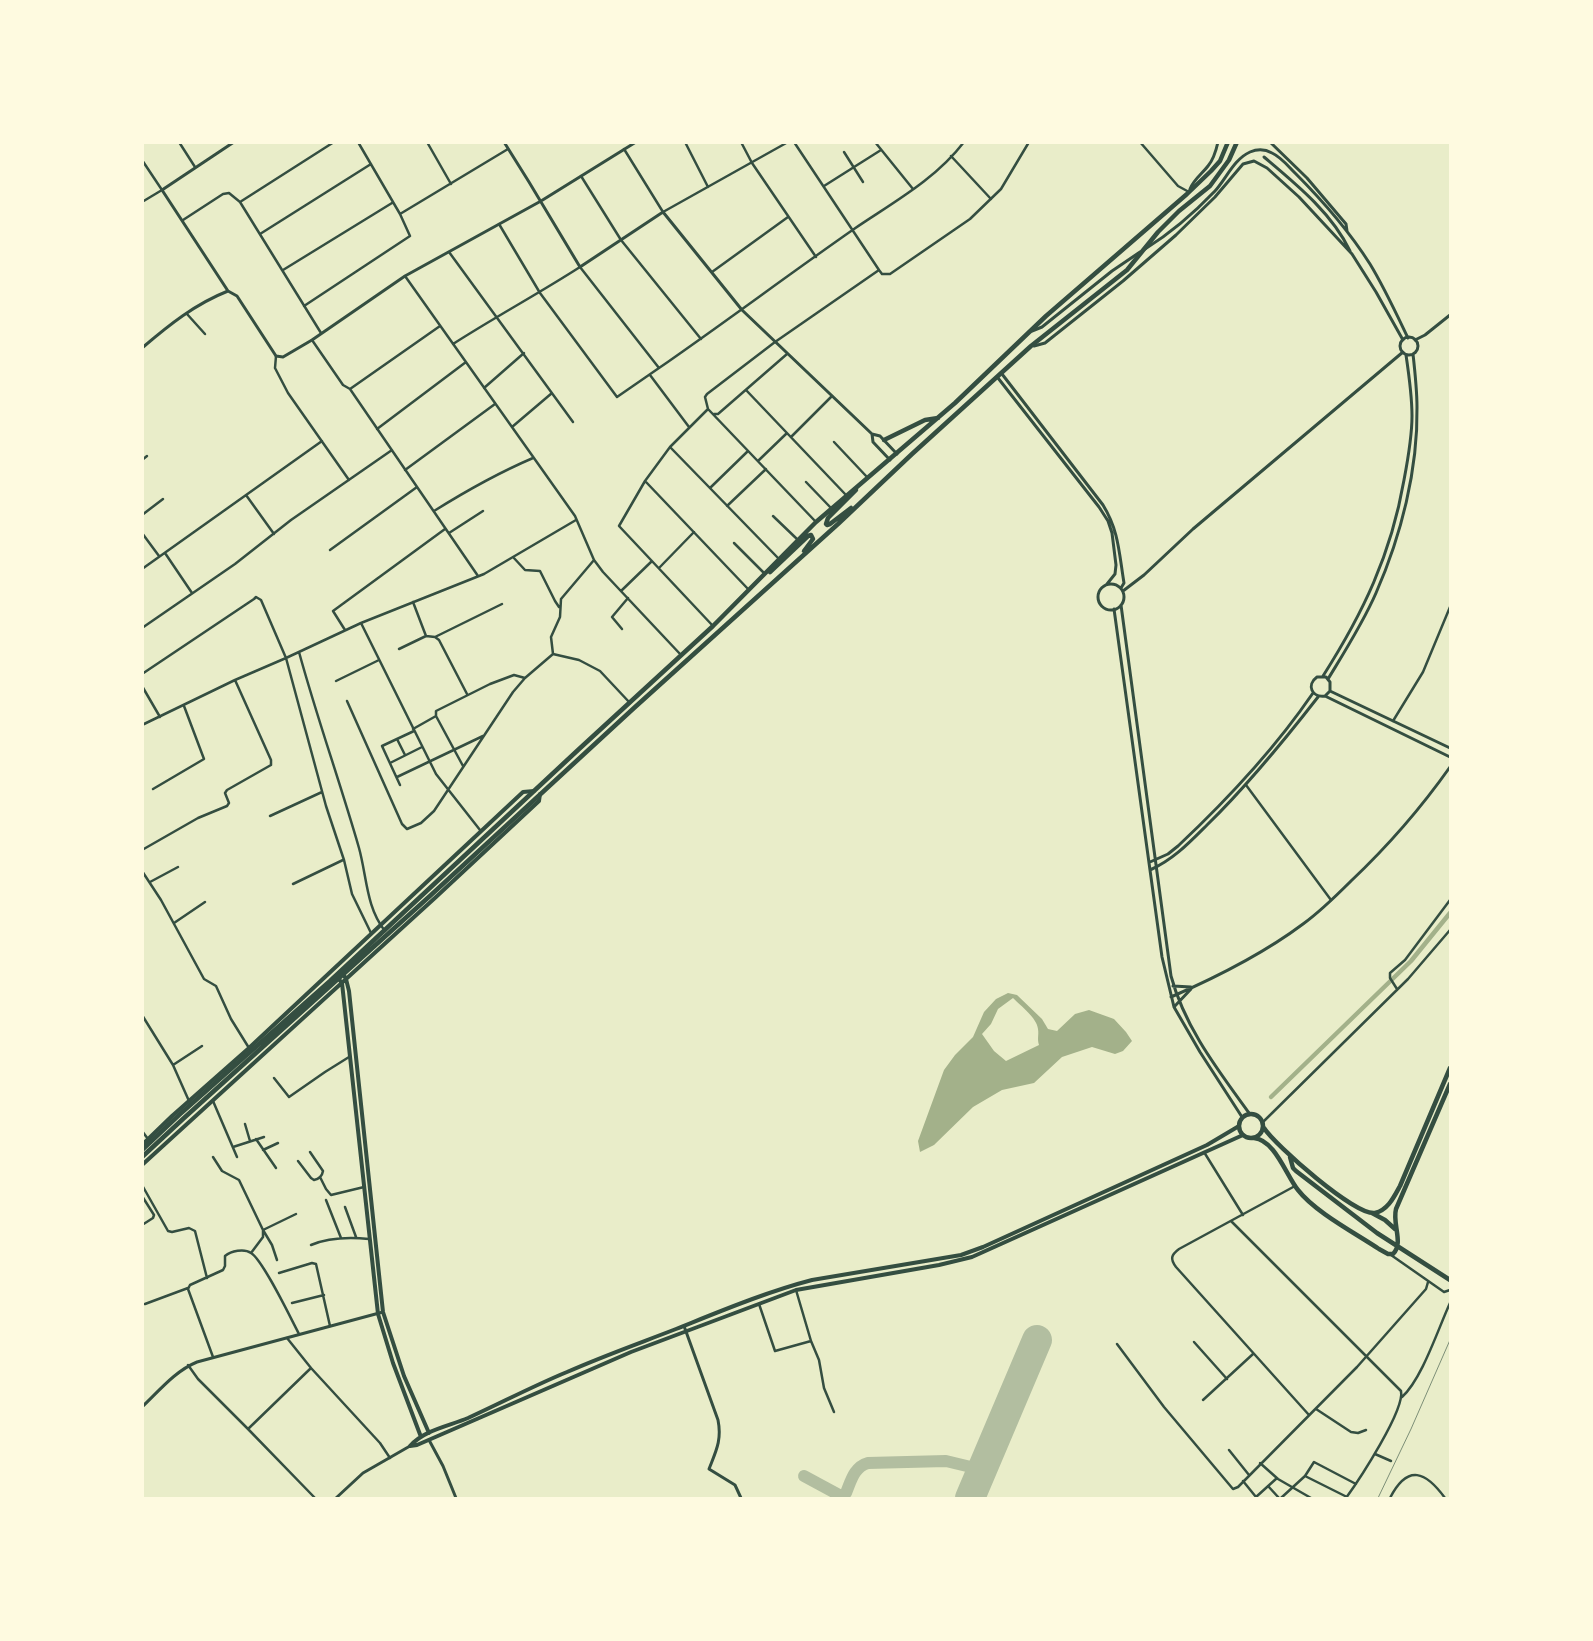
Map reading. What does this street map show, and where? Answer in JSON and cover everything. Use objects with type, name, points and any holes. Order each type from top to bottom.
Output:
[{"type":"main road","points":[[868,495],[830,524],[826,524],[828,518],[867,480],[955,404],[1030,331],[1189,192],[1220,161],[1228,142]]},
{"type":"main road","points":[[142,1157],[432,895],[1031,346],[1126,270],[1158,232],[1210,186],[1229,160],[1237,142]]},
{"type":"main road","points":[[884,440],[925,420],[938,418]]},
{"type":"main road","points":[[756,585],[764,573],[816,522],[846,495],[867,480]]},
{"type":"main road","points":[[142,1150],[428,890],[808,536],[813,535],[813,539],[796,561]]},
{"type":"main road","points":[[142,1145],[381,926],[480,830],[523,792],[534,791]]},
{"type":"main road","points":[[142,1165],[539,801],[540,794]]},
{"type":"main road","points":[[356,949],[367,960]]},
{"type":"main road","points":[[337,966],[346,979],[383,1312],[404,1376],[429,1433]]},
{"type":"main road","points":[[332,971],[342,983],[378,1314],[392,1364],[421,1438]]},
{"type":"main road","points":[[310,992],[319,1004]]},
{"type":"main road","points":[[264,1034],[274,1045]]},
{"type":"main road","points":[[241,1056],[250,1066]]},
{"type":"main road","points":[[1372,1213],[1382,1210],[1391,1202],[1400,1186],[1450,1068]]},
{"type":"main road","points":[[1396,1230],[1385,1220],[1360,1209],[1332,1190],[1290,1157],[1269,1135],[1257,1114],[1249,1113],[1242,1117],[1239,1126],[1243,1135],[1249,1138],[1259,1138],[1275,1153],[1303,1196],[1316,1207],[1388,1254],[1393,1254],[1398,1247],[1396,1210],[1450,1084]]},
{"type":"main road","points":[[410,1446],[429,1440],[684,1326],[805,1282],[961,1255],[983,1247],[1199,1148],[1239,1126]]},
{"type":"main road","points":[[1254,1138],[1264,1128]]},
{"type":"main road","points":[[416,1443],[429,1433],[466,1419],[568,1371],[686,1332],[796,1290],[972,1257],[1243,1135]]},
{"type":"main road","points":[[1290,1157],[1295,1170]]},
{"type":"main road","points":[[1285,1167],[1295,1170],[1377,1233],[1450,1280]]},
{"type":"main road","points":[[363,1185],[369,1183]]},
{"type":"street","points":[[179,142],[196,168]]},
{"type":"street","points":[[142,202],[234,142]]},
{"type":"street","points":[[240,202],[334,142]]},
{"type":"street","points":[[304,306],[410,236],[400,214],[358,142]]},
{"type":"street","points":[[427,142],[451,184]]},
{"type":"street","points":[[504,142],[580,267],[659,368]]},
{"type":"street","points":[[276,356],[283,356],[312,340],[405,276],[540,201],[636,142]]},
{"type":"street","points":[[684,142],[708,187]]},
{"type":"street","points":[[741,142],[752,163],[816,257]]},
{"type":"street","points":[[452,344],[496,316],[540,293],[664,212],[788,142]]},
{"type":"street","points":[[794,142],[882,274],[890,274],[970,219],[992,199],[1005,183],[1029,142]]},
{"type":"street","points":[[875,142],[914,189]]},
{"type":"street","points":[[500,224],[540,293],[617,397],[914,189],[931,176],[964,142]]},
{"type":"street","points":[[1140,142],[1178,186],[1189,192],[1195,180],[1208,166],[1214,156],[1218,142]]},
{"type":"street","points":[[1270,142],[1307,178],[1343,219],[1347,232]]},
{"type":"street","points":[[400,214],[508,149]]},
{"type":"street","points":[[624,149],[664,212],[742,310],[872,434],[880,436],[897,454]]},
{"type":"street","points":[[824,186],[881,150]]},
{"type":"street","points":[[1030,331],[1042,327],[1112,271],[1167,236],[1214,192],[1236,164],[1251,151],[1265,150],[1279,157],[1303,181],[1347,232],[1366,258],[1408,338]]},
{"type":"street","points":[[844,152],[863,182]]},
{"type":"street","points":[[951,156],[992,199]]},
{"type":"street","points":[[1264,157],[1319,207],[1346,242],[1403,340]]},
{"type":"street","points":[[142,160],[228,291],[237,296],[276,356],[275,368],[288,393],[349,480]]},
{"type":"street","points":[[1031,346],[1045,343],[1123,281],[1176,235],[1215,197],[1238,169],[1248,161],[1260,163],[1276,176],[1299,197],[1352,254]]},
{"type":"street","points":[[260,234],[371,164]]},
{"type":"street","points":[[581,176],[621,240],[701,340]]},
{"type":"street","points":[[183,220],[223,194],[229,193],[240,202],[321,334]]},
{"type":"street","points":[[282,270],[392,202]]},
{"type":"street","points":[[712,272],[788,216]]},
{"type":"street","points":[[449,252],[574,422]]},
{"type":"street","points":[[1358,264],[1366,258]]},
{"type":"street","points":[[816,522],[708,410],[704,400],[706,394],[775,342],[879,270]]},
{"type":"street","points":[[405,276],[576,520],[594,560],[682,655]]},
{"type":"street","points":[[142,348],[186,313],[211,298],[228,291]]},
{"type":"street","points":[[186,313],[205,334]]},
{"type":"street","points":[[1323,676],[1370,593],[1386,553],[1394,526],[1408,462],[1412,417],[1412,393],[1405,354],[1400,348],[1403,340],[1408,338],[1415,340],[1426,335],[1450,315]]},
{"type":"street","points":[[350,389],[440,326]]},
{"type":"street","points":[[312,340],[344,385],[350,389],[478,576]]},
{"type":"street","points":[[1328,679],[1360,627],[1376,594],[1393,550],[1405,506],[1413,463],[1417,421],[1413,354],[1418,348],[1415,340]]},
{"type":"street","points":[[484,388],[524,353]]},
{"type":"street","points":[[713,414],[718,414],[787,354]]},
{"type":"street","points":[[1122,590],[1144,575],[1193,529],[1405,354],[1413,354]]},
{"type":"street","points":[[377,429],[466,362]]},
{"type":"street","points":[[998,378],[1108,521],[1112,533],[1116,565],[1115,574],[1100,590],[1098,601],[1105,608],[1114,609],[1121,605],[1124,600],[1122,590],[1124,583],[1116,532],[1112,519],[1103,504],[1002,374]]},
{"type":"street","points":[[650,375],[689,427]]},
{"type":"street","points":[[746,390],[846,495]]},
{"type":"street","points":[[512,427],[552,393]]},
{"type":"street","points":[[791,437],[832,396]]},
{"type":"street","points":[[405,470],[495,404]]},
{"type":"street","points":[[708,410],[670,447],[645,482],[619,526],[713,626]]},
{"type":"street","points":[[758,461],[787,433]]},
{"type":"street","points":[[872,434],[873,442],[890,460]]},
{"type":"street","points":[[142,569],[322,441]]},
{"type":"street","points":[[834,442],[867,480]]},
{"type":"street","points":[[670,447],[779,559]]},
{"type":"street","points":[[142,628],[235,564],[392,450]]},
{"type":"street","points":[[710,488],[748,451]]},
{"type":"street","points":[[142,460],[147,456]]},
{"type":"street","points":[[434,511],[498,473],[534,458]]},
{"type":"street","points":[[727,506],[766,469]]},
{"type":"street","points":[[645,482],[750,591]]},
{"type":"street","points":[[806,482],[832,508]]},
{"type":"street","points":[[330,550],[417,487]]},
{"type":"street","points":[[246,495],[274,534]]},
{"type":"street","points":[[142,514],[163,498]]},
{"type":"street","points":[[448,533],[483,512]]},
{"type":"street","points":[[773,516],[798,540]]},
{"type":"street","points":[[142,725],[345,630],[478,576],[576,520]]},
{"type":"street","points":[[345,630],[333,611],[445,528]]},
{"type":"street","points":[[658,568],[694,532]]},
{"type":"street","points":[[142,533],[160,557]]},
{"type":"street","points":[[734,543],[764,573]]},
{"type":"street","points":[[164,553],[192,594]]},
{"type":"street","points":[[514,557],[525,570],[540,571],[560,607]]},
{"type":"street","points":[[553,654],[551,637],[560,617],[559,603],[563,595],[594,560]]},
{"type":"street","points":[[621,591],[652,561]]},
{"type":"street","points":[[1107,584],[1115,584],[1122,590]]},
{"type":"street","points":[[142,674],[256,597],[261,600],[286,658],[352,894],[372,934]]},
{"type":"street","points":[[622,629],[612,617],[628,598]]},
{"type":"street","points":[[413,602],[426,636]]},
{"type":"street","points":[[399,649],[426,636],[435,637],[502,604]]},
{"type":"street","points":[[1121,605],[1166,951],[1176,995],[1197,1037],[1249,1113]]},
{"type":"street","points":[[1393,721],[1423,672],[1450,607]]},
{"type":"street","points":[[1114,609],[1162,957],[1168,986],[1174,1007],[1200,1052],[1242,1117]]},
{"type":"street","points":[[361,623],[429,761],[447,790],[480,830]]},
{"type":"street","points":[[435,637],[439,640],[468,694]]},
{"type":"street","points":[[299,652],[359,849],[369,902],[381,926],[391,938]]},
{"type":"street","points":[[347,701],[407,829],[421,823],[434,811],[513,692],[525,678],[553,654]]},
{"type":"street","points":[[553,654],[579,660],[600,671],[630,703]]},
{"type":"street","points":[[336,681],[379,660]]},
{"type":"street","points":[[400,785],[382,746],[414,730],[436,716],[438,710],[468,694],[511,676],[525,678]]},
{"type":"street","points":[[1318,697],[1310,687],[1312,681],[1317,677],[1323,676],[1328,679],[1331,685],[1330,691],[1325,696]]},
{"type":"street","points":[[142,850],[198,818],[227,806],[226,790],[271,765],[271,760],[235,680]]},
{"type":"street","points":[[142,686],[160,717]]},
{"type":"street","points":[[1330,691],[1450,748]]},
{"type":"street","points":[[1150,862],[1168,854],[1178,846],[1242,783],[1295,719],[1313,693]]},
{"type":"street","points":[[1150,870],[1178,853],[1246,785],[1318,697],[1325,696],[1450,757]]},
{"type":"street","points":[[153,789],[204,759],[184,706]]},
{"type":"street","points":[[436,716],[463,766]]},
{"type":"street","points":[[396,778],[484,736]]},
{"type":"street","points":[[396,739],[405,756]]},
{"type":"street","points":[[390,763],[422,747]]},
{"type":"street","points":[[1171,997],[1274,945],[1304,923],[1331,900],[1395,837],[1450,767]]},
{"type":"street","points":[[1246,785],[1331,900]]},
{"type":"street","points":[[270,816],[322,792]]},
{"type":"street","points":[[293,884],[344,860]]},
{"type":"street","points":[[150,882],[178,867]]},
{"type":"street","points":[[142,871],[174,922],[204,979],[216,986],[231,1019],[249,1048]]},
{"type":"street","points":[[1397,989],[1390,978],[1390,972],[1405,960],[1450,900]]},
{"type":"street","points":[[174,922],[205,902]]},
{"type":"street","points":[[1263,1122],[1397,989],[1450,930]]},
{"type":"street","points":[[1168,986],[1192,988]]},
{"type":"street","points":[[1174,1007],[1192,988]]},
{"type":"street","points":[[142,1016],[172,1065],[189,1101]]},
{"type":"street","points":[[172,1065],[202,1046]]},
{"type":"street","points":[[274,1078],[289,1097],[349,1058]]},
{"type":"street","points":[[212,1100],[237,1157]]},
{"type":"street","points":[[245,1124],[250,1141]]},
{"type":"street","points":[[142,1131],[148,1139]]},
{"type":"street","points":[[233,1147],[264,1137]]},
{"type":"street","points":[[256,1140],[276,1168]]},
{"type":"street","points":[[263,1150],[278,1143]]},
{"type":"street","points":[[298,1161],[311,1178],[314,1180],[320,1177],[323,1171],[310,1152]]},
{"type":"street","points":[[1204,1152],[1243,1215]]},
{"type":"street","points":[[214,1157],[222,1171],[239,1180],[272,1245],[277,1260]]},
{"type":"street","points":[[320,1177],[331,1195],[363,1185]]},
{"type":"street","points":[[142,1185],[168,1231],[172,1232],[190,1228],[194,1231],[208,1278]]},
{"type":"street","points":[[1295,1186],[1179,1249],[1175,1252],[1172,1259],[1176,1268],[1309,1416]]},
{"type":"street","points":[[142,1196],[154,1215],[153,1218],[144,1224],[142,1220]]},
{"type":"street","points":[[326,1200],[341,1238]]},
{"type":"street","points":[[345,1207],[356,1237]]},
{"type":"street","points":[[263,1230],[296,1214]]},
{"type":"street","points":[[1231,1221],[1399,1388],[1401,1398]]},
{"type":"street","points":[[251,1253],[263,1237],[263,1230]]},
{"type":"street","points":[[311,1245],[330,1239],[356,1237],[369,1239]]},
{"type":"street","points":[[145,1304],[188,1288],[208,1278],[225,1268],[227,1254],[242,1250],[251,1253],[269,1279],[299,1334]]},
{"type":"street","points":[[1388,1254],[1444,1292],[1450,1290]]},
{"type":"street","points":[[279,1273],[315,1263],[330,1326]]},
{"type":"street","points":[[1118,1344],[1153,1393],[1230,1487],[1235,1489],[1367,1357],[1426,1289],[1428,1282]]},
{"type":"street","points":[[188,1288],[213,1357]]},
{"type":"street","points":[[796,1290],[811,1341],[819,1360],[824,1388],[834,1412]]},
{"type":"street","points":[[292,1303],[324,1295]]},
{"type":"street","points":[[1305,1476],[1347,1498],[1375,1454],[1401,1398],[1421,1370],[1450,1303]]},
{"type":"street","points":[[759,1304],[775,1351],[811,1341]]},
{"type":"street","points":[[142,1407],[178,1372],[188,1365],[383,1312]]},
{"type":"street","points":[[684,1326],[721,1432],[709,1470],[735,1485],[740,1498]]},
{"type":"street","points":[[286,1337],[311,1368],[380,1443],[390,1458]]},
{"type":"street","points":[[1194,1342],[1227,1379]]},
{"type":"street","points":[[1203,1400],[1253,1354]]},
{"type":"street","points":[[188,1365],[198,1379],[315,1498]]},
{"type":"street","points":[[248,1429],[311,1368]]},
{"type":"street","points":[[1316,1409],[1351,1432],[1358,1433],[1366,1430]]},
{"type":"street","points":[[429,1440],[443,1466],[456,1498]]},
{"type":"street","points":[[336,1498],[363,1473],[410,1446]]},
{"type":"street","points":[[1229,1450],[1249,1475]]},
{"type":"street","points":[[1375,1454],[1391,1461]]},
{"type":"street","points":[[1268,1486],[1280,1498],[1305,1476],[1314,1462],[1356,1484]]},
{"type":"street","points":[[1260,1464],[1292,1488],[1306,1497],[1312,1498]]},
{"type":"street","points":[[1390,1498],[1400,1483],[1414,1475],[1424,1476],[1432,1482],[1445,1498]]},
{"type":"street","points":[[1243,1481],[1257,1498],[1277,1478]]},
{"type":"shaded area","points":[[1008,993],[1017,995],[1042,1019],[1048,1029],[1057,1031],[1075,1014],[1089,1010],[1114,1019],[1132,1041],[1123,1051],[1115,1054],[1092,1047],[1062,1057],[1034,1083],[1002,1090],[973,1107],[934,1145],[920,1152],[918,1141],[944,1070],[955,1055],[973,1037],[984,1012],[996,999]],"holes":[[[1013,998],[1035,1021],[1038,1029],[1039,1045],[1006,1061],[994,1051],[982,1034],[991,1024],[998,1009]]]},
{"type":"waterway","points":[[1271,1097],[1411,961],[1450,913]]},
{"type":"taxiway","points":[[804,1476],[841,1496],[846,1493],[856,1471],[868,1463],[946,1461],[975,1468],[978,1471],[979,1477]]},
{"type":"runway","points":[[970,1498],[1037,1340]]},
{"type":"railway","points":[[1378,1498],[1450,1340]]}]
